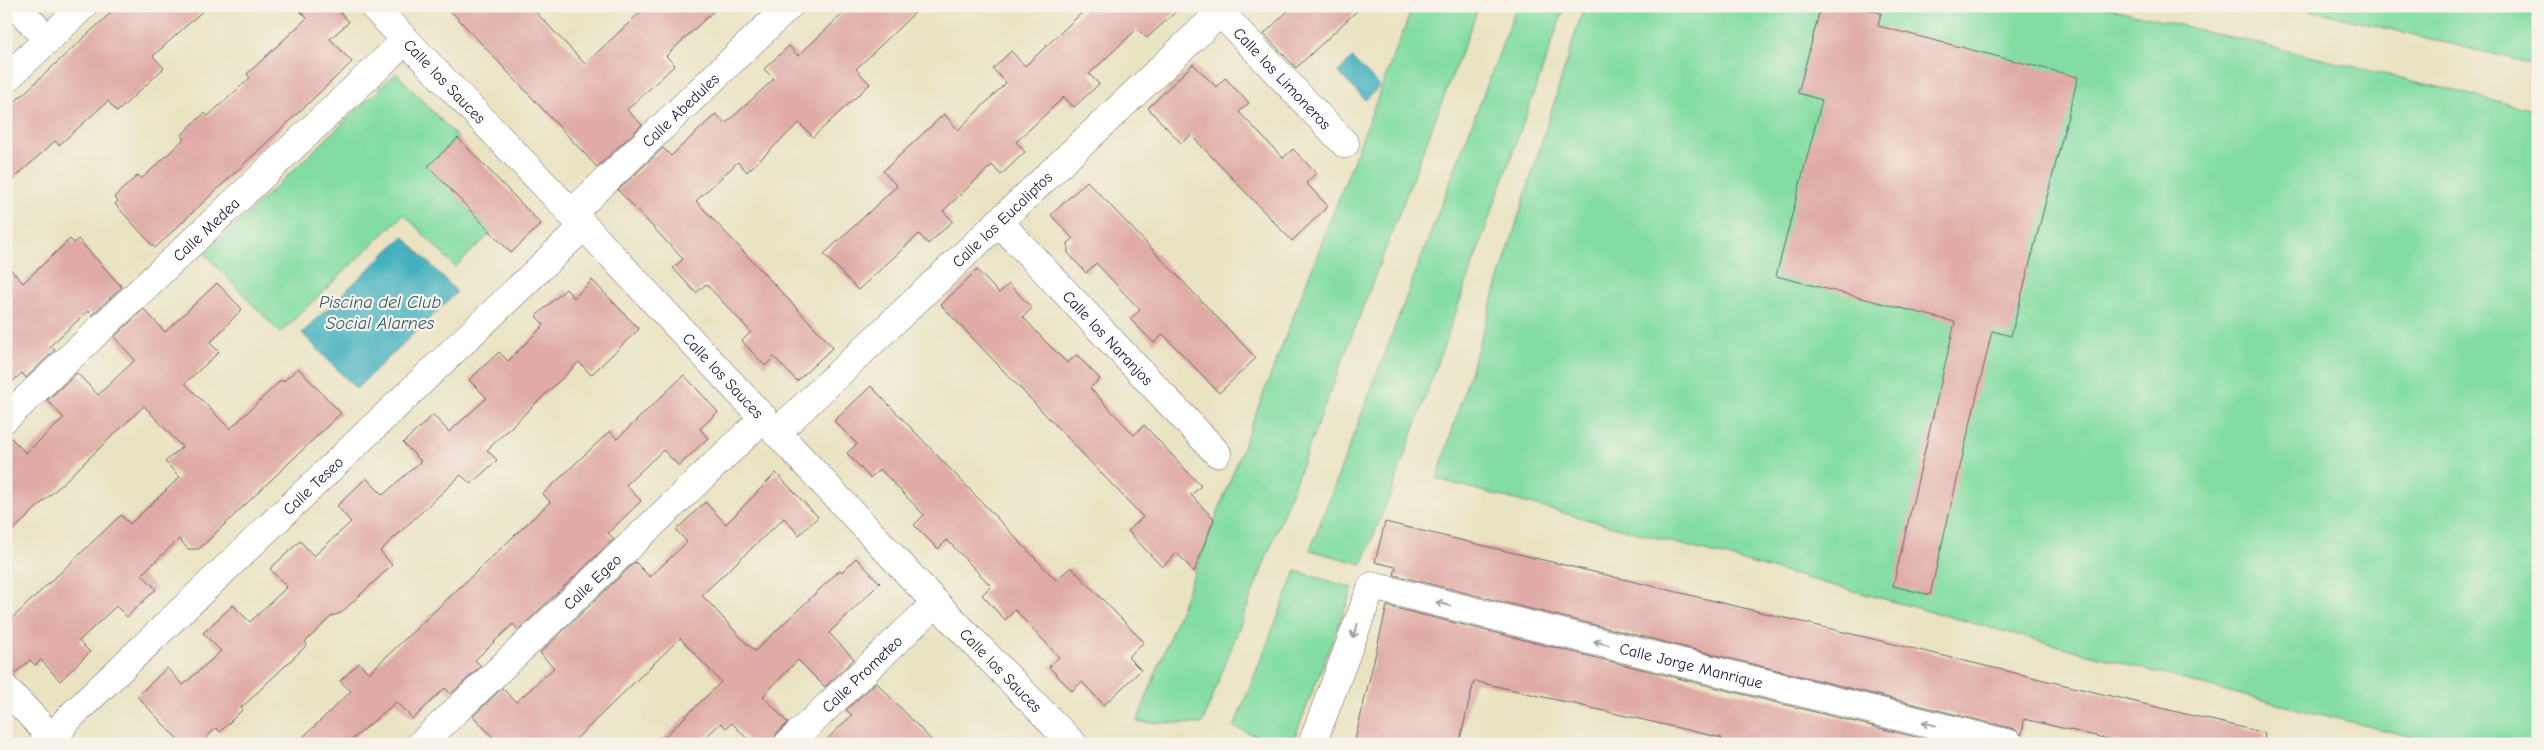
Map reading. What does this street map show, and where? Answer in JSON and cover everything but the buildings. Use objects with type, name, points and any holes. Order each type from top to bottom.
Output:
[{"type":"street","points":[[16,6],[48,40]]},
{"type":"street","points":[[6,79],[83,6]]},
{"type":"street","name":"Calle los Sauces","points":[[373,6],[577,220],[936,603],[1073,744]]},
{"type":"street","name":"Calle Abedules","points":[[577,220],[789,6]]},
{"type":"street","name":"Calle los Limoneros","points":[[1224,9],[1345,144]]},
{"type":"street","name":"Calle los Eucaliptos","points":[[770,425],[999,222],[1224,9]]},
{"type":"street","name":"Calle Medea","points":[[6,418],[405,41]]},
{"type":"street","name":"Calle Teseo","points":[[52,742],[66,721],[577,220]]},
{"type":"street","name":"Calle los Naranjos","points":[[999,222],[1217,453]]},
{"type":"street","name":"Calle Egeo","points":[[421,744],[770,425]]},
{"type":"street","name":"Calle Jorge Manrique","points":[[1312,744],[1372,586],[2010,744]]},
{"type":"street","name":"Calle Prometeo","points":[[788,744],[936,603]]},
{"type":"street","points":[[6,689],[52,742]]},
{"type":"green space","points":[[1413,6],[1479,6],[1202,724],[1137,722]]},
{"type":"green space","points":[[1517,6],[1565,6],[1393,488],[1362,564],[1310,550]]},
{"type":"green space","points":[[1584,6],[2101,6],[2538,111],[2538,744],[2441,744],[2233,693],[1437,479]]},
{"type":"green space","points":[[2294,6],[2538,6],[2538,65]]},
{"type":"green space","points":[[396,73],[458,138],[429,166],[492,232],[455,267],[404,214],[280,333],[205,254]]},
{"type":"green space","points":[[1296,571],[1353,588],[1292,744],[1277,744],[1234,727]]},
{"type":"water","points":[[1352,58],[1380,86],[1365,100],[1338,72]]},
{"type":"water","name":"Piscina del Club Social Alarnes","points":[[403,236],[457,292],[356,389],[302,333]]}]
